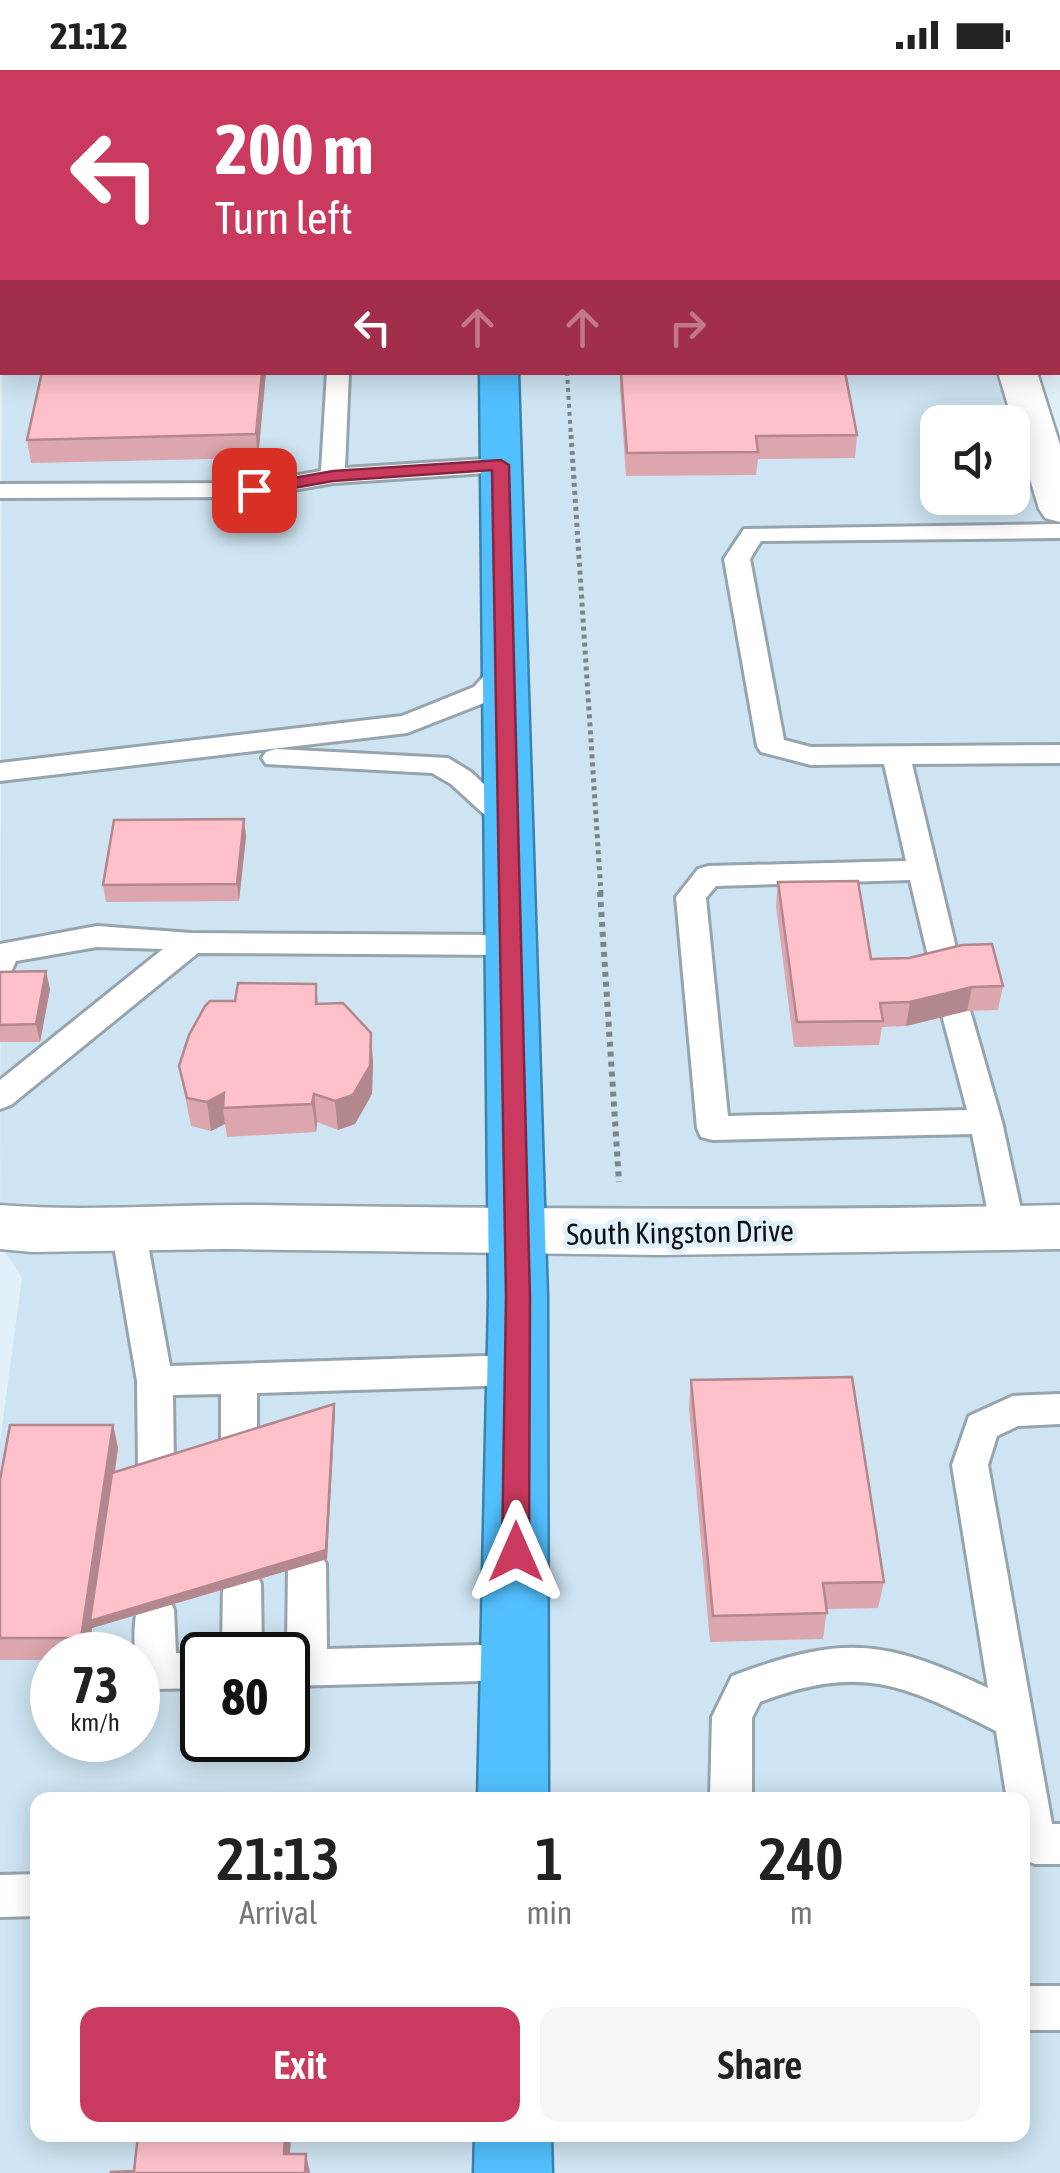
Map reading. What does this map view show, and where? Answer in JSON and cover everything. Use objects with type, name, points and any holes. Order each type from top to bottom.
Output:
[{"type":"highway","points":[[499,375],[517,1234],[513,1792]]},
{"type":"highway","points":[[513,2142],[513,2173]]},
{"type":"street","points":[[1017,375],[1060,510]]},
{"type":"street","name":"South Kingston Drive","points":[[0,1227],[34,1231],[216,1226],[517,1234],[1034,1228]]},
{"type":"lane","points":[[333,476],[338,375]]},
{"type":"lane","points":[[0,491],[254,490],[333,476],[501,465]]},
{"type":"lane","points":[[1060,531],[752,534],[737,559],[771,746],[811,756],[1060,754]]},
{"type":"lane","points":[[0,772],[407,724],[484,692],[505,668]]},
{"type":"lane","points":[[182,750],[438,764],[462,778],[508,820]]},
{"type":"lane","points":[[896,757],[947,973]]},
{"type":"lane","points":[[922,870],[708,876],[691,896],[713,1128],[986,1122]]},
{"type":"lane","points":[[0,964],[4,953],[76,936],[148,936],[192,943],[511,944]]},
{"type":"lane","points":[[0,1097],[192,943]]},
{"type":"lane","points":[[958,1015],[986,1122],[1034,1228]]},
{"type":"lane","points":[[128,1228],[155,1381],[156,1468]]},
{"type":"lane","points":[[155,1381],[518,1370]]},
{"type":"lane","points":[[239,1378],[239,1442]]},
{"type":"lane","points":[[1026,1792],[970,1465],[982,1427],[1013,1411],[1060,1409]]},
{"type":"lane","points":[[300,1632],[307,1564]]},
{"type":"lane","points":[[242,1584],[242,1632]]},
{"type":"lane","points":[[155,1610],[156,1671],[180,1670]]},
{"type":"lane","points":[[731,1792],[732,1717],[746,1689],[783,1673],[851,1660],[900,1666],[1013,1720]]},
{"type":"lane","points":[[310,1668],[514,1662]]},
{"type":"lane","points":[[1030,1816],[1035,1844],[1060,1844]]},
{"type":"lane","points":[[0,1896],[30,1895]]},
{"type":"lane","points":[[1030,2008],[1060,2008]]},
{"type":"path","points":[[566,375],[618,1171]]},
{"type":"shaded area","points":[[2,375],[1034,375],[1060,452],[1060,2173],[0,2173],[0,1441],[22,1278],[0,1244]]},
{"type":"building","points":[[41,375],[262,375],[256,434],[27,440]]},
{"type":"building","points":[[621,375],[846,375],[857,435],[756,436],[758,452],[627,453]]},
{"type":"building","points":[[244,819],[237,884],[103,885],[114,820]]},
{"type":"building","points":[[858,881],[871,959],[909,958],[962,945],[992,944],[1003,986],[972,987],[910,1002],[880,1003],[883,1021],[797,1022],[778,882]]},
{"type":"building","points":[[46,971],[36,1024],[0,1025],[0,972]]},
{"type":"building","points":[[238,983],[316,984],[316,1004],[343,1003],[371,1033],[370,1066],[353,1095],[335,1101],[314,1094],[312,1104],[223,1108],[224,1093],[207,1102],[187,1098],[179,1066],[189,1035],[210,1001],[235,1001]]},
{"type":"building","points":[[852,1377],[884,1582],[823,1583],[827,1613],[713,1616],[691,1380]]},
{"type":"building","points":[[334,1404],[326,1550],[90,1621],[112,1473]]},
{"type":"building","points":[[10,1425],[113,1425],[82,1632],[30,1632],[30,1638],[0,1638],[0,1480]]},
{"type":"building","points":[[137,2142],[285,2142],[284,2154],[306,2154],[305,2173],[111,2173],[134,2171]]},
{"type":"route","points":[[254,490],[333,476],[501,465],[518,1297],[516,1552]]}]
